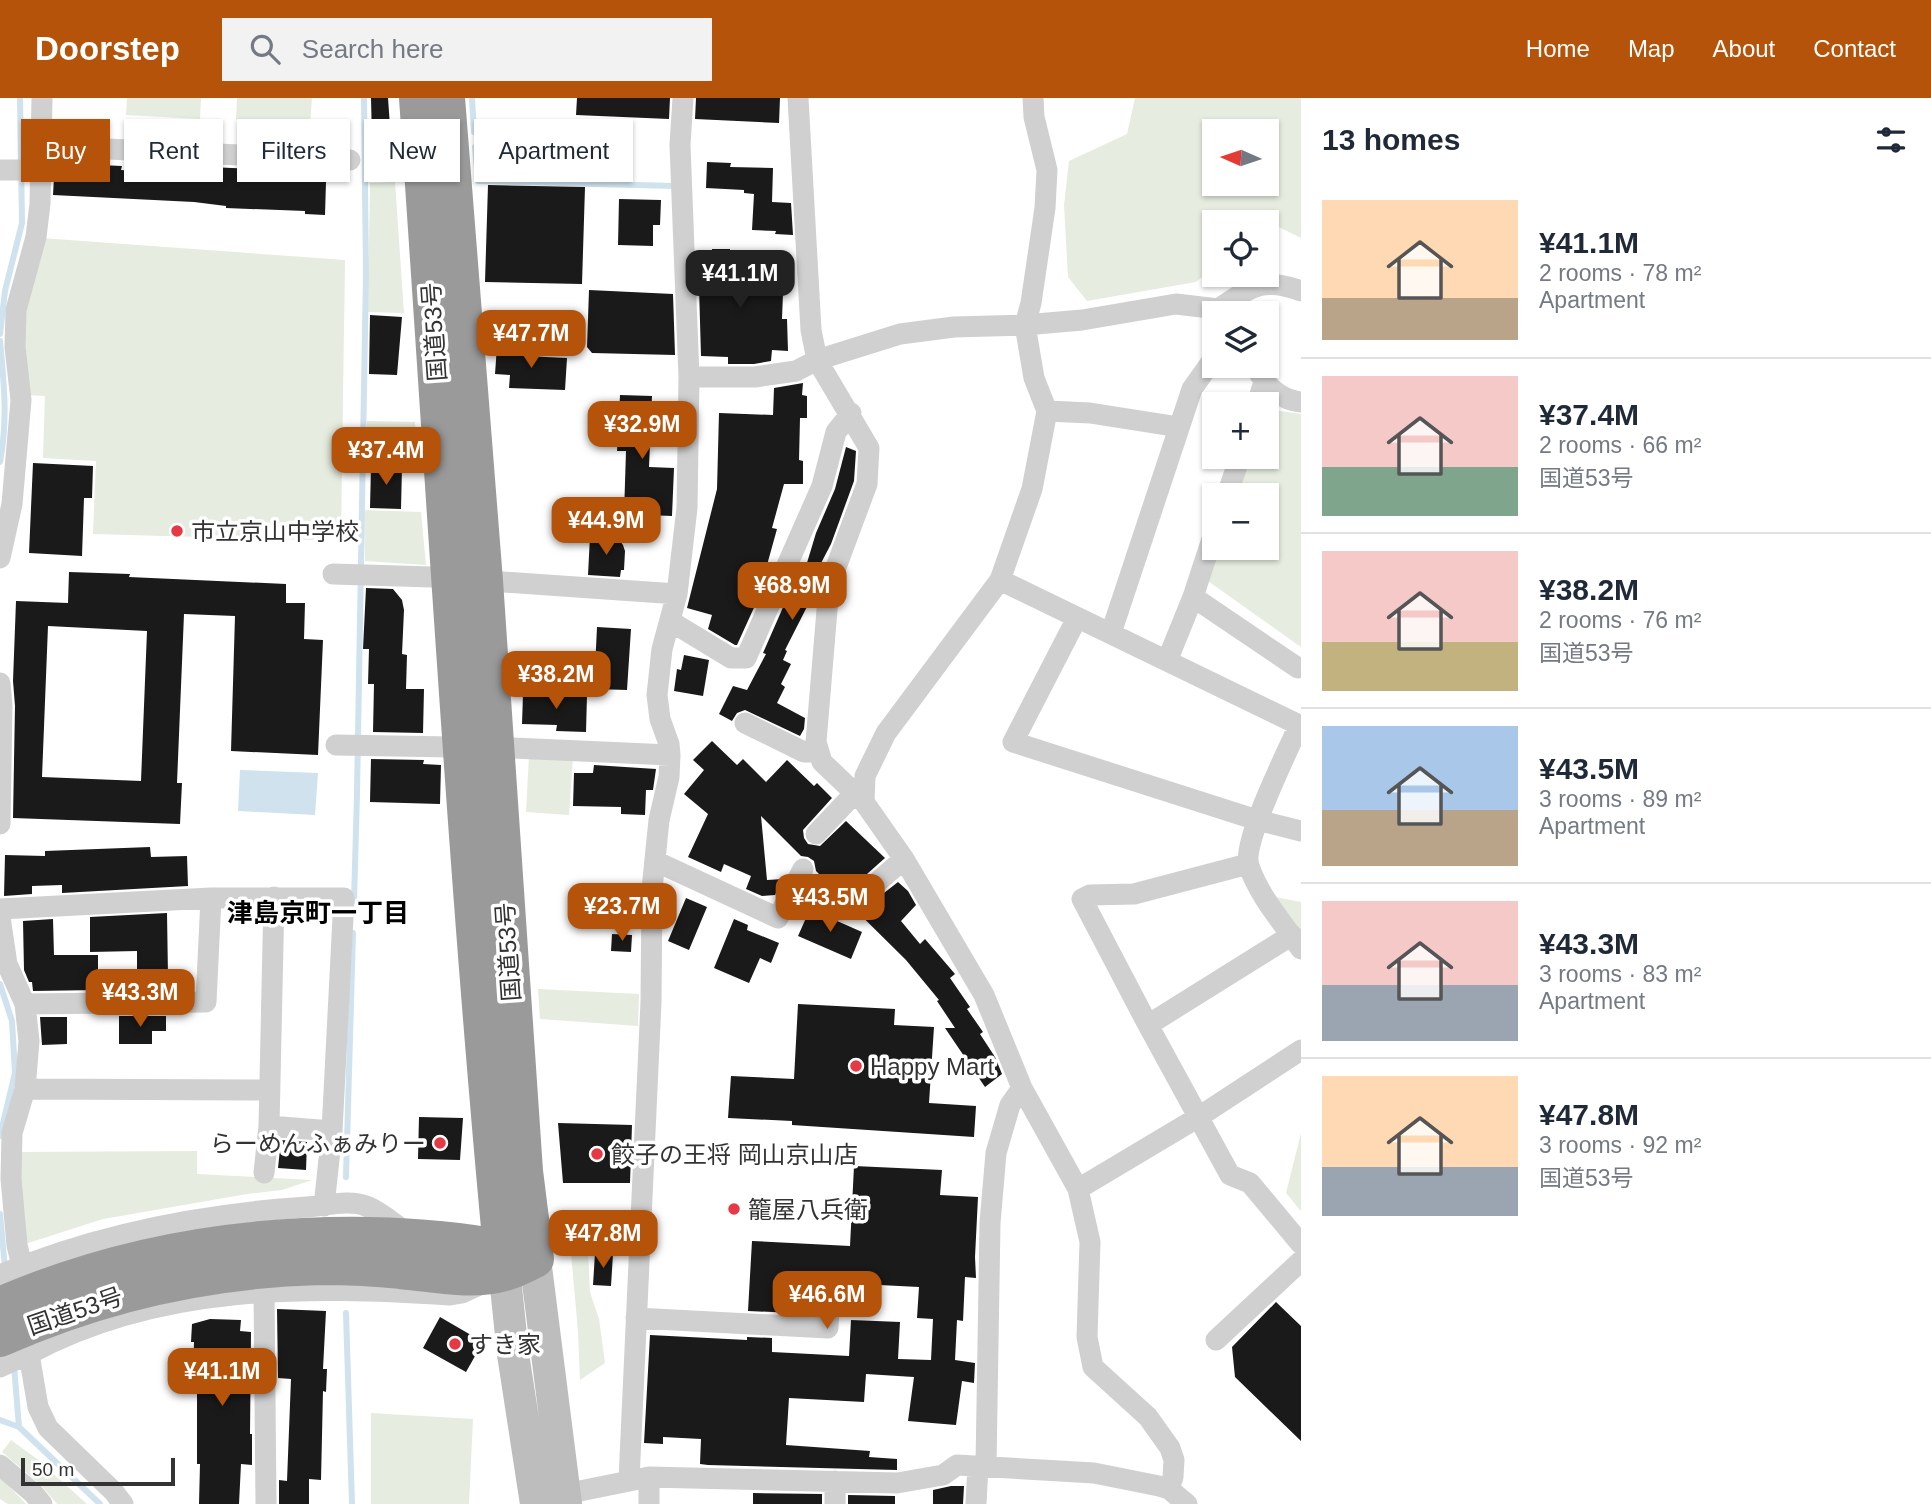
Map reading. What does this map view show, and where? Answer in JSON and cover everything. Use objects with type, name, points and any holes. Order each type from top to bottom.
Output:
[{"type":"highway","name":"国道53号","points":[[418,98],[466,580],[479,748],[524,1171],[514,1260]]},
{"type":"highway","name":"国道53号","points":[[446,98],[466,580]]},
{"type":"highway","name":"国道53号","points":[[479,748],[485,1067],[497,1194],[514,1260]]},
{"type":"highway","points":[[458,1240],[482,1224],[497,1194]]},
{"type":"highway","name":"国道53号","points":[[0,1306],[23,1284],[237,1241],[321,1236],[458,1240],[514,1260]]},
{"type":"highway","name":"国道53号","points":[[23,1284],[106,1298],[169,1282],[239,1270],[323,1266],[461,1276],[514,1260]]},
{"type":"highway","name":"国道53号","points":[[11,1356],[23,1284]]},
{"type":"street","points":[[42,98],[42,119]]},
{"type":"street","points":[[649,1504],[639,1478],[636,1318],[650,1014],[652,889],[670,755],[660,719],[657,695],[662,649],[677,594],[687,508],[689,377],[680,145],[683,98]]},
{"type":"street","points":[[798,98],[811,330],[817,360],[869,448],[867,484],[829,586],[816,742],[822,762],[859,798],[904,859],[984,995],[1022,1088],[1079,1189],[1090,1242],[1087,1337],[1093,1367],[1148,1417],[1170,1448],[1174,1460],[1174,1477],[1160,1493]]},
{"type":"street","points":[[816,834],[859,798],[865,776],[886,733],[1000,580],[1032,489],[1047,411],[1034,378],[1024,325],[1031,303],[1045,208],[1047,170],[1034,117],[1033,98]]},
{"type":"street","points":[[110,149],[237,155]]},
{"type":"street","points":[[0,558],[12,505],[8,467],[21,400],[15,347],[16,310],[36,237],[38,182]]},
{"type":"street","points":[[1233,301],[1255,285],[1282,284],[1301,291]]},
{"type":"street","points":[[689,377],[755,377],[796,371],[817,360],[900,334],[954,327],[1082,320],[1176,304],[1202,308]]},
{"type":"street","points":[[1111,633],[1192,388],[1202,374]]},
{"type":"street","points":[[1264,378],[1288,401],[1301,402]]},
{"type":"street","points":[[1047,411],[1090,413],[1179,426]]},
{"type":"street","points":[[670,621],[731,658],[746,658],[822,486],[836,432],[850,413]]},
{"type":"street","points":[[1167,661],[1205,560]]},
{"type":"street","points":[[350,574],[677,594]]},
{"type":"street","points":[[1000,580],[1300,725],[1257,820],[1248,864],[1264,897],[1296,942],[1148,1026]]},
{"type":"street","points":[[1193,597],[1298,668]]},
{"type":"street","points":[[1077,618],[1013,742],[1257,820],[1301,831]]},
{"type":"street","points":[[0,683],[0,824]]},
{"type":"street","points":[[745,723],[804,752],[819,752]]},
{"type":"street","points":[[351,745],[670,755]]},
{"type":"street","points":[[867,891],[904,859]]},
{"type":"street","points":[[655,861],[778,918],[803,869]]},
{"type":"street","points":[[1248,864],[1134,894],[1090,895],[1082,899],[1230,1175],[1250,1183],[1301,1244]]},
{"type":"street","points":[[264,1173],[269,1126],[274,897]]},
{"type":"street","points":[[25,1004],[206,1002],[211,898]]},
{"type":"street","points":[[0,909],[211,898],[344,898],[332,1131],[324,1206]]},
{"type":"street","points":[[0,918],[7,964],[25,1004],[29,1041],[25,1089],[12,1133],[6,1180],[23,1284],[107,1238],[248,1211],[341,1203],[365,1205],[414,1237]]},
{"type":"street","points":[[1079,1189],[1198,1118],[1301,1050]]},
{"type":"street","points":[[976,1504],[982,1466],[990,1223],[996,1153],[1010,1105],[1022,1088]]},
{"type":"street","points":[[25,1089],[269,1090]]},
{"type":"street","points":[[269,1126],[332,1131]]},
{"type":"street","points":[[123,1504],[114,1492],[48,1429],[11,1356],[127,1314],[214,1297],[264,1291],[359,1289],[450,1295],[462,1293],[514,1260],[545,1501],[639,1478],[897,1483],[943,1475],[957,1465],[1094,1473],[1187,1504]]},
{"type":"street","points":[[1216,1340],[1301,1261]]},
{"type":"street","points":[[264,1291],[266,1504]]},
{"type":"street","points":[[636,1318],[828,1328],[830,1291]]},
{"type":"street","points":[[0,1465],[42,1504]]},
{"type":"street","points":[[835,1481],[835,1504]]},
{"type":"shaded area","points":[[127,98],[201,98],[200,119],[126,115]]},
{"type":"shaded area","points":[[237,98],[312,98],[310,119],[236,120]]},
{"type":"shaded area","points":[[1135,98],[1301,98],[1301,238],[1279,227],[1279,210],[1202,210],[1202,277],[1196,282],[1087,301],[1068,277],[1064,205],[1069,161],[1127,134]]},
{"type":"shaded area","points":[[395,182],[404,313],[368,312],[370,183]]},
{"type":"shaded area","points":[[41,238],[345,260],[341,537],[311,540],[93,534],[96,461],[43,458],[45,396],[27,395],[20,311]]},
{"type":"shaded area","points":[[1279,411],[1301,414],[1301,647],[1208,581],[1215,560],[1279,560],[1279,483],[1241,483],[1246,469],[1279,469]]},
{"type":"shaded area","points":[[367,421],[415,422],[417,456],[367,454]]},
{"type":"shaded area","points":[[364,510],[421,512],[426,565],[365,561]]},
{"type":"shaded area","points":[[529,756],[573,757],[569,815],[526,812]]},
{"type":"shaded area","points":[[1275,897],[1301,902],[1301,936]]},
{"type":"shaded area","points":[[538,989],[639,994],[638,1026],[540,1019]]},
{"type":"shaded area","points":[[1301,1133],[1301,1211],[1286,1193]]},
{"type":"shaded area","points":[[197,1151],[197,1174],[312,1180],[282,1190],[103,1219],[22,1245],[16,1152]]},
{"type":"shaded area","points":[[569,1231],[577,1236],[588,1253],[590,1292],[599,1319],[605,1363],[580,1380],[578,1331]]},
{"type":"shaded area","points":[[371,1413],[473,1419],[469,1504],[371,1504]]},
{"type":"shaded area","points":[[11,1440],[37,1459],[87,1504],[57,1504],[41,1485],[2,1452]]},
{"type":"shaded area","points":[[0,1477],[26,1504],[8,1504],[0,1499]]},
{"type":"water","points":[[240,770],[318,773],[315,815],[238,811]]},
{"type":"building","points":[[371,98],[388,98],[390,119],[372,119]]},
{"type":"building","points":[[577,98],[670,98],[669,119],[576,115]]},
{"type":"building","points":[[696,98],[780,98],[779,123],[695,119]]},
{"type":"building","points":[[707,162],[731,163],[730,167],[773,168],[772,202],[791,203],[793,235],[752,230],[754,194],[744,193],[744,190],[706,188]]},
{"type":"building","points":[[110,165],[122,166],[124,182],[223,182],[223,168],[237,168],[237,182],[326,182],[325,215],[305,214],[305,211],[226,208],[194,202],[53,195],[54,182],[110,182]]},
{"type":"building","points":[[488,185],[585,187],[582,284],[485,282]]},
{"type":"building","points":[[619,199],[661,200],[660,225],[653,225],[653,246],[618,245]]},
{"type":"building","points":[[712,249],[730,249],[730,266],[781,268],[782,319],[787,319],[788,351],[772,350],[771,361],[754,364],[728,364],[728,357],[701,356],[700,252],[712,252]]},
{"type":"building","points":[[589,290],[673,294],[675,355],[592,353],[587,347]]},
{"type":"building","points":[[370,315],[402,317],[397,375],[369,374]]},
{"type":"building","points":[[497,346],[524,347],[524,356],[567,358],[565,390],[509,388],[510,375],[495,374]]},
{"type":"building","points":[[803,383],[802,395],[807,396],[807,418],[800,418],[799,460],[803,461],[803,484],[784,484],[772,528],[777,529],[757,601],[735,645],[708,629],[712,615],[687,608],[717,489],[719,413],[773,415],[774,388]]},
{"type":"building","points":[[620,395],[652,396],[649,467],[674,468],[672,516],[624,514],[626,451],[617,451]]},
{"type":"building","points":[[846,447],[856,451],[854,481],[831,544],[808,588],[815,591],[785,650],[787,651],[783,660],[791,664],[781,684],[785,687],[777,703],[805,718],[804,729],[800,736],[745,710],[737,713],[732,721],[719,714],[733,686],[747,690],[766,654],[763,653],[802,564],[803,576],[816,533],[835,489]]},
{"type":"building","points":[[33,463],[93,466],[92,498],[84,498],[82,556],[29,553]]},
{"type":"building","points":[[371,466],[402,467],[401,509],[370,508]]},
{"type":"building","points":[[590,536],[617,537],[623,545],[624,570],[621,570],[620,577],[588,575]]},
{"type":"building","points":[[69,572],[286,584],[286,603],[305,603],[304,639],[323,640],[318,755],[231,751],[235,616],[184,614],[177,783],[182,783],[180,824],[13,818],[16,601],[68,603]],"holes":[[[48,626],[147,631],[141,781],[42,777]]]},
{"type":"building","points":[[366,588],[393,589],[402,600],[402,654],[407,655],[406,689],[424,689],[423,733],[373,732],[374,684],[368,684],[369,649],[363,649]]},
{"type":"building","points":[[597,627],[631,629],[627,690],[594,689]]},
{"type":"building","points":[[684,655],[709,660],[703,696],[674,691],[677,669],[681,670]]},
{"type":"building","points":[[523,694],[587,695],[586,732],[556,731],[557,725],[522,724]]},
{"type":"building","points":[[712,741],[737,765],[743,759],[766,782],[787,760],[814,786],[817,783],[832,798],[803,830],[808,844],[820,846],[846,821],[885,858],[854,887],[857,899],[863,904],[870,904],[898,882],[908,891],[916,905],[901,921],[920,944],[925,939],[955,974],[950,978],[970,1007],[967,1009],[983,1032],[980,1034],[1002,1074],[985,1087],[945,1028],[955,1028],[937,1001],[939,1000],[906,960],[816,871],[814,861],[801,856],[761,816],[767,880],[783,879],[775,895],[762,896],[746,889],[751,876],[724,864],[721,872],[688,857],[708,814],[684,794],[704,770],[693,760]]},
{"type":"building","points":[[371,759],[424,760],[423,764],[441,765],[440,804],[370,802]]},
{"type":"building","points":[[594,765],[656,769],[653,790],[646,790],[645,815],[621,814],[621,807],[573,806],[574,773],[593,773]]},
{"type":"building","points":[[150,847],[151,857],[187,856],[188,886],[62,893],[62,885],[32,886],[32,894],[4,896],[5,855],[45,856],[45,851]]},
{"type":"building","points":[[686,898],[707,907],[689,950],[668,941]]},
{"type":"building","points":[[810,909],[862,932],[851,959],[798,936]]},
{"type":"building","points":[[167,913],[168,977],[171,977],[171,989],[137,990],[137,951],[90,952],[90,917]]},
{"type":"building","points":[[53,919],[54,955],[98,955],[98,990],[33,991],[32,982],[29,982],[24,970],[23,921]]},
{"type":"building","points":[[734,919],[748,925],[747,930],[779,943],[771,963],[760,958],[749,983],[714,968]]},
{"type":"building","points":[[612,934],[632,935],[631,952],[611,951]]},
{"type":"building","points":[[798,1004],[895,1009],[894,1025],[934,1027],[929,1103],[976,1106],[974,1137],[728,1118],[731,1076],[794,1079]]},
{"type":"building","points":[[119,1016],[166,1016],[166,1031],[152,1031],[152,1044],[119,1044]]},
{"type":"building","points":[[40,1017],[67,1017],[67,1044],[42,1045]]},
{"type":"building","points":[[419,1117],[463,1118],[460,1160],[418,1159]]},
{"type":"building","name":"餃子の王将 岡山京山店","points":[[558,1123],[632,1125],[630,1183],[563,1183]]},
{"type":"building","points":[[281,1140],[307,1142],[306,1170],[278,1168]]},
{"type":"building","points":[[854,1166],[942,1170],[940,1195],[978,1197],[976,1278],[965,1277],[963,1321],[957,1320],[955,1360],[975,1363],[974,1383],[962,1381],[956,1425],[908,1421],[914,1377],[866,1374],[864,1402],[789,1398],[786,1445],[870,1451],[869,1457],[897,1459],[897,1470],[708,1465],[700,1464],[701,1439],[663,1437],[663,1444],[644,1443],[650,1335],[747,1340],[747,1337],[772,1338],[772,1352],[849,1356],[851,1320],[900,1322],[898,1359],[931,1360],[933,1319],[917,1318],[919,1287],[840,1283],[830,1278],[819,1284],[816,1314],[748,1311],[752,1241],[850,1246]]},
{"type":"building","points":[[595,1253],[613,1254],[611,1286],[593,1285]]},
{"type":"building","points":[[1276,1302],[1301,1326],[1301,1441],[1235,1377],[1232,1347]]},
{"type":"building","points":[[277,1309],[326,1311],[323,1369],[327,1369],[326,1392],[323,1391],[321,1480],[309,1479],[309,1504],[279,1504],[279,1480],[287,1481],[291,1379],[278,1378]]},
{"type":"building","points":[[440,1317],[483,1342],[466,1372],[423,1348]]},
{"type":"building","points":[[210,1319],[241,1320],[240,1331],[251,1332],[252,1465],[241,1464],[239,1504],[199,1504],[197,1383],[193,1383],[192,1324]]},
{"type":"building","points":[[964,1486],[963,1504],[933,1504],[933,1490]]},
{"type":"building","points":[[753,1493],[822,1494],[822,1504],[753,1504]]},
{"type":"building","points":[[848,1495],[895,1496],[895,1504],[848,1504]]},
{"type":"waterway","points":[[0,334],[5,291],[22,223],[20,98]]},
{"type":"waterway","points":[[354,901],[366,274],[364,98]]},
{"type":"waterway","points":[[472,98],[474,132]]},
{"type":"waterway","points":[[517,182],[675,186]]},
{"type":"waterway","points":[[0,341],[5,416],[0,462]]},
{"type":"waterway","points":[[346,1177],[353,933]]},
{"type":"waterway","points":[[0,984],[12,1021],[15,1073],[0,1136]]},
{"type":"waterway","points":[[0,1214],[5,1268]]},
{"type":"waterway","points":[[346,1313],[352,1504]]},
{"type":"waterway","points":[[14,1366],[19,1427]]},
{"type":"waterway","points":[[0,1420],[19,1427],[100,1504]]},
{"type":"place","name":"市立京山中学校","points":[[177,531]]},
{"type":"place","name":"Happy Mart","points":[[856,1066]]},
{"type":"place","name":"らーめんふぁみりー","points":[[440,1143]]},
{"type":"place","name":"餃子の王将 岡山京山店","points":[[597,1154]]},
{"type":"place","name":"籠屋八兵衛","points":[[734,1209]]},
{"type":"place","name":"すき家","points":[[455,1344]]},
{"type":"district","name":"津島京町一丁目","points":[[318,913]]}]
